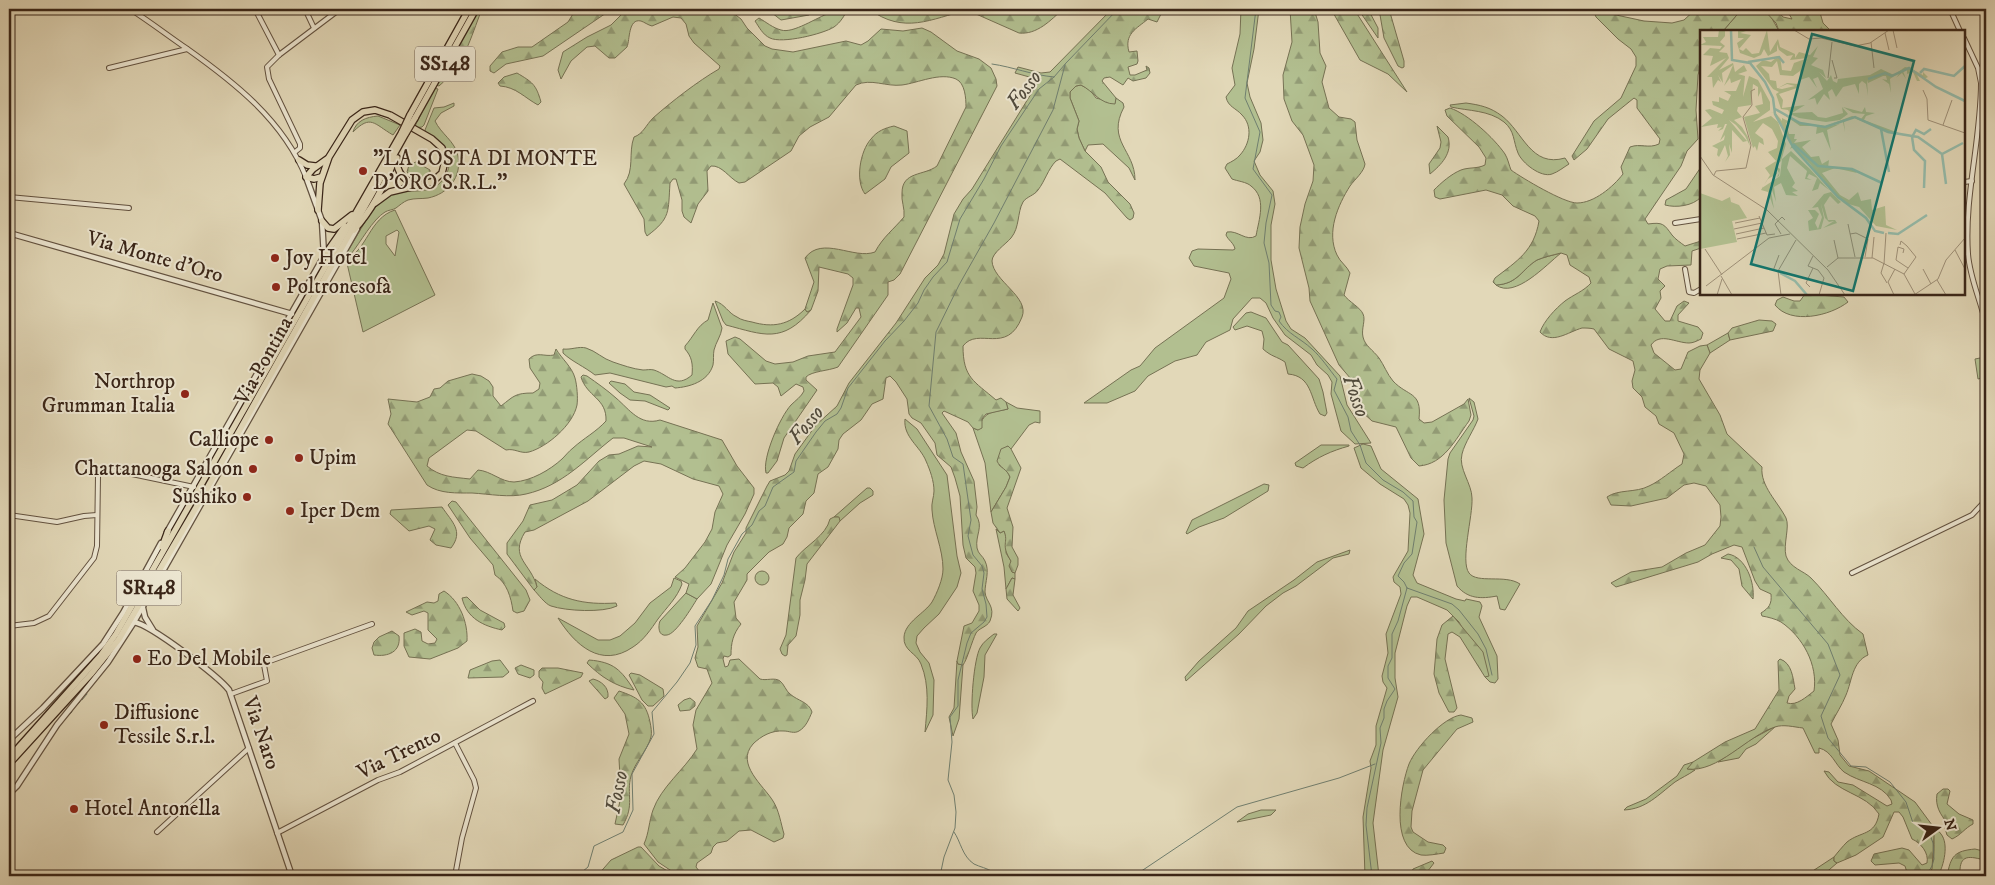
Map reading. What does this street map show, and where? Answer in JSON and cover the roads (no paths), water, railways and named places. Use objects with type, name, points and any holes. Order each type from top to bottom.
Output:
[{"type":"highway","name":"Via Pontina","points":[[260,392],[346,239],[469,9]]},
{"type":"highway","name":"Via Pontina","points":[[412,117],[476,9]]},
{"type":"highway","points":[[318,210],[318,192],[321,176],[329,157],[352,120],[367,111],[382,112],[432,139],[442,148],[445,158],[443,170],[438,178],[425,185],[390,192],[374,203]]},
{"type":"highway","name":"Via Pontina","points":[[258,385],[356,212],[404,132]]},
{"type":"highway","points":[[346,239],[365,218],[387,180],[404,132]]},
{"type":"highway","points":[[397,154],[397,167],[403,178],[410,182],[425,185]]},
{"type":"highway","points":[[321,176],[314,179],[306,177],[315,166],[329,157]]},
{"type":"highway","points":[[299,160],[307,165],[315,166]]},
{"type":"highway","points":[[322,221],[329,228],[335,229],[356,212]]},
{"type":"highway","points":[[324,256],[356,212]]},
{"type":"highway","name":"SR148","points":[[9,758],[107,647],[130,611],[258,385]]},
{"type":"highway","name":"SR148","points":[[9,764],[91,674],[119,639],[201,500],[260,392]]},
{"type":"highway","points":[[156,564],[168,531]]},
{"type":"street","points":[[130,9],[246,94],[295,152],[322,221],[324,256]]},
{"type":"street","points":[[255,9],[279,55]]},
{"type":"street","points":[[305,9],[314,28]]},
{"type":"street","points":[[295,152],[300,148],[300,144],[267,74],[269,64],[340,9]]},
{"type":"street","points":[[1950,9],[1960,30]]},
{"type":"street","points":[[1965,40],[1976,63],[1981,82],[1968,211],[1969,259],[1973,281],[1986,325]]},
{"type":"street","points":[[109,68],[187,49]]},
{"type":"street","points":[[1965,182],[1972,181]]},
{"type":"street","points":[[9,197],[129,208]]},
{"type":"street","name":"Via Pontina","points":[[9,794],[17,786],[57,725],[103,668],[144,607],[306,318],[365,218]]},
{"type":"street","points":[[1676,223],[1700,219]]},
{"type":"street","name":"Via Monte d'Oro","points":[[9,233],[292,314]]},
{"type":"street","name":"Via Pontina","points":[[9,740],[43,708],[103,644],[123,613],[324,256]]},
{"type":"street","points":[[1685,269],[1689,292],[1694,294],[1700,290]]},
{"type":"street","points":[[9,626],[42,620],[56,608],[95,556],[99,471],[108,469],[194,487]]},
{"type":"street","points":[[1852,573],[1972,515],[1986,500]]},
{"type":"street","points":[[9,515],[55,522],[82,516],[97,516]]},
{"type":"street","name":"Via Naro","points":[[144,607],[145,617],[154,631]]},
{"type":"street","name":"Via Naro","points":[[134,622],[154,631],[215,676],[231,694],[292,876]]},
{"type":"street","points":[[231,694],[267,681],[264,666],[266,662],[372,624]]},
{"type":"street","name":"Via Trento","points":[[277,833],[378,780],[399,773],[533,701]]},
{"type":"street","points":[[455,743],[474,780],[476,789],[462,838],[455,876]]},
{"type":"street","points":[[157,832],[249,748]]},
{"type":"waterway","name":"Fosso","points":[[577,876],[588,867],[594,846],[623,832],[633,810],[632,774],[654,734],[652,712],[690,663],[696,645],[695,626],[712,600],[724,575],[728,559],[742,534],[752,525],[759,511],[765,506],[773,487],[794,472],[796,461],[816,432],[825,421],[837,414],[841,408],[848,388],[885,341],[904,321],[918,303],[933,277],[947,262],[960,219],[1001,146],[1039,89],[1054,77],[1118,9]]},
{"type":"waterway","name":"Fosso","points":[[1256,9],[1245,98],[1260,132],[1253,169],[1272,195],[1264,243],[1269,263],[1271,305],[1275,311],[1279,312],[1281,317],[1279,321],[1290,333],[1308,345],[1322,359],[1337,379],[1334,390],[1348,417],[1351,431],[1360,445],[1366,463],[1383,480],[1403,492],[1413,501],[1414,517],[1417,522],[1412,554],[1404,563],[1398,576],[1407,588]]},
{"type":"waterway","points":[[992,64],[1054,77]]},
{"type":"waterway","points":[[940,876],[944,857],[955,828],[954,795],[948,780],[952,742],[950,717],[958,706],[958,680],[967,643],[971,633],[987,617],[982,589],[984,573],[982,566],[973,555],[968,536],[971,520],[963,464],[953,457],[947,439],[929,406],[936,332],[959,285],[1053,110],[1065,65]]},
{"type":"waterway","points":[[1754,547],[1763,567],[1828,644],[1840,675],[1821,716],[1828,738],[1851,766],[1866,767],[1890,782],[1906,802],[1913,823],[1930,835],[1933,843],[1934,859],[1926,876]]},
{"type":"waterway","points":[[1407,588],[1452,604],[1459,610],[1478,634],[1486,649],[1492,675]]},
{"type":"waterway","points":[[1372,876],[1366,825],[1367,808],[1381,743],[1380,728],[1384,718],[1384,709],[1395,689],[1388,678],[1388,666],[1392,658],[1392,634],[1398,621],[1407,588]]},
{"type":"waterway","points":[[82,700],[87,694]]},
{"type":"waterway","points":[[77,705],[80,702]]},
{"type":"waterway","points":[[1134,876],[1237,807],[1339,778],[1375,764]]},
{"type":"waterway","points":[[954,832],[970,861],[993,872]]},
{"type":"place","name":"\"LA SOSTA DI MONTE D'ORO S.R.L.\"","points":[[363,171]]},
{"type":"place","name":"Joy Hotel","points":[[275,258]]},
{"type":"place","name":"Poltronesofà","points":[[276,287]]},
{"type":"place","name":"Northrop Grumman Italia","points":[[185,394]]},
{"type":"place","name":"Calliope","points":[[269,440]]},
{"type":"place","name":"Upim","points":[[299,458]]},
{"type":"place","name":"Chattanooga Saloon","points":[[253,469]]},
{"type":"place","name":"Sushiko","points":[[247,497]]},
{"type":"place","name":"Iper Dem","points":[[290,511]]},
{"type":"place","name":"Eo Del Mobile","points":[[137,659]]},
{"type":"place","name":"Diffusione Tessile S.r.l.","points":[[104,725]]},
{"type":"place","name":"Hotel Antonella","points":[[74,809]]}]
